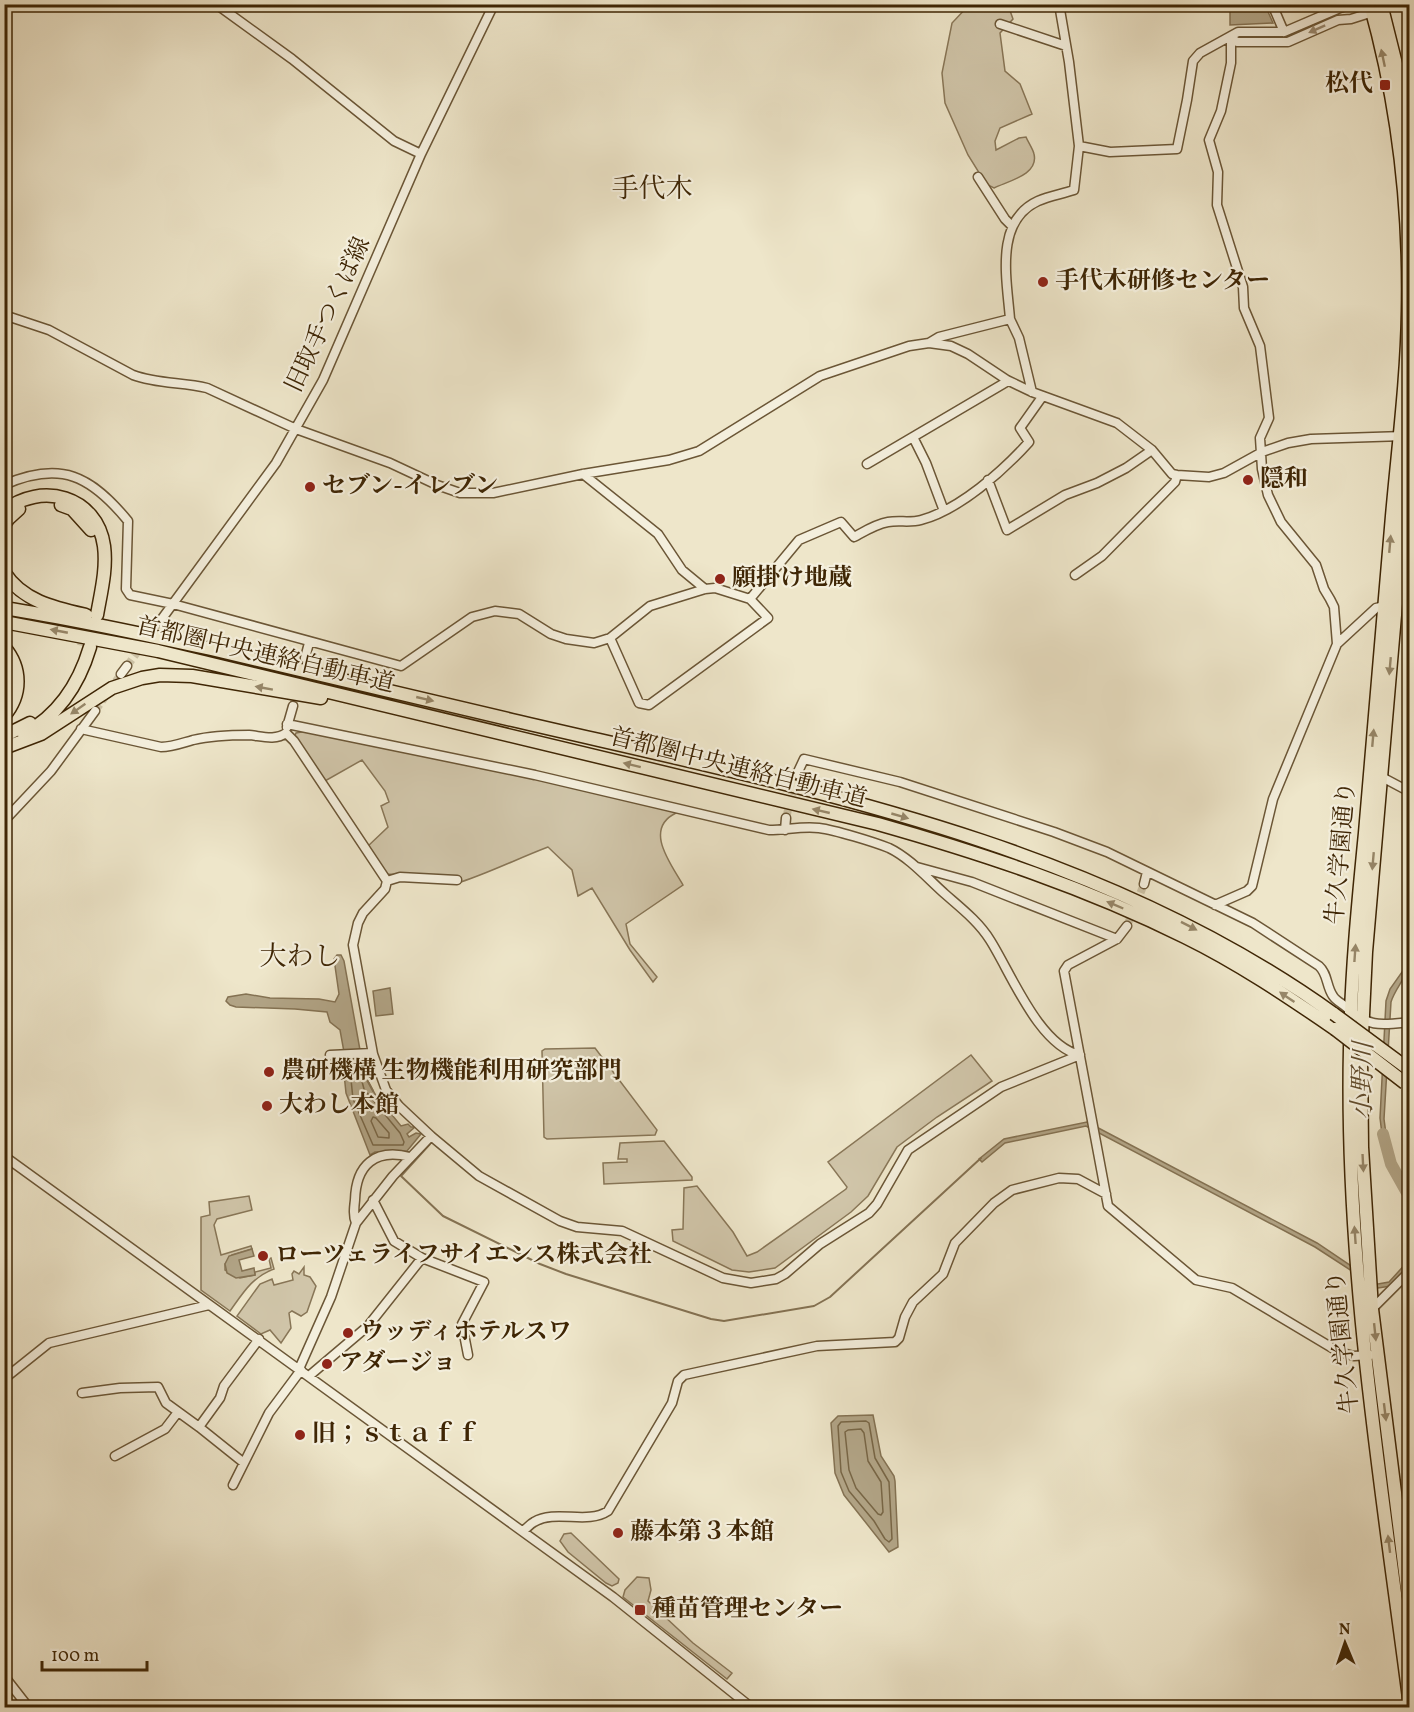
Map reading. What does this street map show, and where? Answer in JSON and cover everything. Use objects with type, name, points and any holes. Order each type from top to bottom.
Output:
[{"type":"highway","name":"牛久学園通り","points":[[1375,7],[1390,89],[1406,137],[1405,199],[1409,269],[1404,578],[1390,605]]},
{"type":"highway","name":"牛久学園通り","points":[[1406,432],[1351,1011],[1350,1097],[1353,1205],[1372,1355],[1410,1706]]},
{"type":"highway","points":[[4,511],[16,502],[44,495],[72,501],[84,508],[100,531],[104,544],[104,579],[93,614],[98,557],[91,530],[82,519],[72,509],[42,502],[28,504],[16,511],[4,525]]},
{"type":"highway","points":[[4,572],[30,598],[42,603],[232,648],[286,666]]},
{"type":"highway","name":"首都圏中央連絡自動車道","points":[[4,608],[114,628],[286,666],[836,798],[925,823],[1029,857],[1084,877],[1141,902],[1237,951],[1334,1014],[1408,1077]]},
{"type":"highway","name":"首都圏中央連絡自動車道","points":[[4,622],[158,651],[878,824],[990,857],[1034,872],[1135,913],[1186,937],[1265,982],[1408,1077]]},
{"type":"highway","points":[[4,647],[14,661],[18,686],[16,697],[4,716]]},
{"type":"highway","points":[[4,736],[29,724],[51,706],[70,680],[86,647],[79,678],[60,706],[35,728],[4,743]]},
{"type":"highway","points":[[4,748],[41,734],[112,688],[142,678],[160,675],[192,676],[426,716]]},
{"type":"highway","name":"牛久学園通り","points":[[1375,773],[1362,1020],[1362,1148],[1372,1309],[1372,1355],[1410,1612]]},
{"type":"street","points":[[216,4],[292,59],[394,141],[422,154]]},
{"type":"street","name":"旧取手つくば線","points":[[160,620],[276,463],[323,380],[422,154],[494,4]]},
{"type":"street","points":[[1032,392],[1019,338],[1010,319],[1006,253],[1007,240],[1012,226],[1024,210],[1038,201],[1074,190],[1078,146],[1059,4]]},
{"type":"street","points":[[1272,4],[1284,32]]},
{"type":"street","points":[[1078,146],[1110,152],[1177,149],[1193,61],[1200,53],[1238,32],[1284,32],[1354,4]]},
{"type":"street","points":[[1231,37],[1238,42],[1288,42],[1338,20],[1351,19],[1375,7]]},
{"type":"street","points":[[1000,24],[1066,46]]},
{"type":"street","points":[[1231,37],[1231,63],[1221,111],[1209,140],[1218,172],[1217,205],[1243,287],[1244,308],[1260,346],[1269,418],[1260,438],[1262,469],[1268,495],[1281,522],[1316,565],[1324,590],[1334,607],[1337,644]]},
{"type":"street","points":[[978,177],[1012,226]]},
{"type":"street","points":[[4,315],[49,330],[134,375],[146,379],[193,384],[207,388],[296,429],[390,463],[460,493],[493,493],[583,474],[669,460],[699,451],[820,376],[909,345],[929,343],[951,346],[968,354],[1008,381],[1042,397],[1117,423],[1152,450],[1172,474],[1177,475],[1209,477],[1224,473],[1262,452],[1288,443],[1311,439],[1406,432]]},
{"type":"street","points":[[929,343],[939,337],[1010,319]]},
{"type":"street","points":[[867,464],[1008,381]]},
{"type":"street","points":[[750,599],[799,540],[807,536],[841,522],[854,537],[889,522],[919,521],[944,512],[966,500],[1029,442],[1020,428],[1042,397]]},
{"type":"street","points":[[913,436],[926,463],[944,512]]},
{"type":"street","points":[[988,480],[1007,530],[1065,495],[1097,483],[1125,468],[1152,450]]},
{"type":"street","points":[[4,485],[43,472],[64,474],[86,482],[109,498],[128,521],[126,589],[130,595],[173,604],[309,643],[401,666],[472,617],[495,611],[519,614],[551,634],[566,639],[594,643],[610,638],[650,606],[705,589],[715,588],[750,599],[768,618],[649,705],[639,703],[610,638]]},
{"type":"street","points":[[583,474],[658,534],[682,570],[705,589]]},
{"type":"street","points":[[1075,575],[1102,556],[1175,482],[1177,475]]},
{"type":"street","points":[[1215,905],[1246,891],[1252,885],[1273,799],[1337,644],[1376,608],[1390,605]]},
{"type":"street","points":[[305,658],[309,643]]},
{"type":"street","points":[[121,674],[127,666]]},
{"type":"street","points":[[81,729],[161,747],[171,747],[195,740],[249,735],[266,738],[282,736],[293,706]]},
{"type":"street","points":[[4,821],[51,771],[94,711]]},
{"type":"street","points":[[286,728],[535,775],[769,830],[820,828],[889,848],[914,866],[977,923],[989,938],[1044,1032],[1067,1052],[1080,1055]]},
{"type":"street","points":[[286,728],[387,881],[385,889],[363,913],[353,945],[369,1053],[386,1090],[408,1115],[479,1176],[560,1221],[577,1227],[622,1231],[723,1278],[751,1283],[766,1281],[785,1274],[820,1244],[869,1213],[877,1204],[908,1150],[927,1136],[1001,1087],[1080,1055]]},
{"type":"street","points":[[796,774],[804,759],[900,782],[1054,832],[1107,852],[1253,923],[1319,966],[1324,970],[1333,997],[1362,1020],[1387,1024],[1410,1023]]},
{"type":"street","points":[[1375,773],[1410,792]]},
{"type":"street","points":[[785,830],[786,818]]},
{"type":"street","points":[[914,866],[972,882],[1117,939]]},
{"type":"street","points":[[1144,884],[1148,872]]},
{"type":"street","points":[[387,881],[400,877],[457,880]]},
{"type":"street","points":[[1127,926],[1117,939],[1068,965],[1064,971],[1108,1206],[1196,1280],[1232,1288],[1339,1352],[1372,1355]]},
{"type":"street","points":[[330,1054],[369,1053]]},
{"type":"street","points":[[303,1372],[356,1223],[410,1157],[431,1136]]},
{"type":"street","points":[[356,1223],[354,1217],[355,1185],[367,1163],[375,1157],[403,1155],[410,1157]]},
{"type":"street","points":[[4,1156],[613,1597],[752,1707]]},
{"type":"street","points":[[523,1531],[533,1522],[547,1518],[593,1516],[608,1511],[672,1403],[678,1381],[684,1375],[817,1346],[895,1342],[913,1302],[943,1274],[955,1243],[980,1216],[1012,1190],[1059,1178],[1070,1178],[1085,1181],[1106,1194]]},
{"type":"street","points":[[373,1200],[394,1241],[422,1258],[484,1282],[462,1324],[468,1355]]},
{"type":"street","points":[[233,1485],[269,1413],[303,1372],[368,1326],[422,1258]]},
{"type":"street","points":[[1372,1309],[1410,1271]]},
{"type":"street","points":[[4,1379],[49,1343],[209,1305]]},
{"type":"street","points":[[199,1427],[220,1398],[224,1386],[258,1339]]},
{"type":"street","points":[[82,1393],[120,1388],[158,1387],[166,1403],[244,1463]]},
{"type":"street","points":[[115,1456],[165,1429],[178,1412]]},
{"type":"street","points":[[4,1676],[29,1707]]},
{"type":"shaded area","points":[[969,5],[1008,5],[1013,19],[1000,33],[1005,71],[1020,84],[1032,114],[1000,128],[995,141],[996,150],[1019,138],[1026,137],[1034,154],[1032,167],[1021,176],[994,188],[986,184],[968,155],[945,103],[942,73],[952,23]]},
{"type":"shaded area","points":[[307,731],[580,788],[676,811],[661,828],[661,837],[667,857],[683,885],[626,924],[630,944],[657,977],[653,982],[630,950],[592,888],[578,896],[572,870],[548,847],[461,882],[461,878],[386,874],[368,846],[388,827],[381,806],[389,802],[385,791],[362,760],[325,781],[294,738],[296,733]]},
{"type":"shaded area","points":[[595,1048],[657,1130],[655,1135],[547,1139],[544,1137],[542,1051],[545,1049]]},
{"type":"shaded area","points":[[971,1055],[992,1081],[937,1117],[897,1147],[868,1196],[851,1212],[775,1268],[749,1272],[732,1270],[673,1241],[672,1230],[683,1229],[684,1188],[697,1186],[733,1232],[747,1256],[757,1252],[846,1189],[847,1187],[828,1162]]},
{"type":"shaded area","points":[[664,1141],[692,1180],[604,1184],[603,1163],[627,1162],[627,1159],[618,1159],[620,1143]]},
{"type":"shaded area","points":[[249,1196],[252,1210],[217,1219],[214,1225],[221,1255],[251,1246],[252,1249],[232,1255],[225,1264],[225,1270],[240,1278],[255,1275],[255,1272],[271,1268],[269,1259],[271,1258],[274,1269],[254,1281],[230,1311],[201,1290],[201,1217],[210,1215],[209,1202]]},
{"type":"shaded area","points":[[304,1267],[304,1275],[310,1277],[316,1286],[307,1312],[301,1316],[292,1311],[289,1313],[291,1328],[281,1343],[270,1330],[261,1334],[237,1316],[260,1284],[272,1279],[274,1285],[293,1280],[294,1271],[299,1274]]},
{"type":"shaded area","points":[[571,1533],[619,1579],[618,1583],[612,1586],[606,1583],[568,1552],[560,1541],[564,1534]]},
{"type":"shaded area","points":[[637,1577],[649,1578],[651,1590],[648,1601],[693,1643],[732,1673],[727,1679],[623,1597],[625,1590]]},
{"type":"water","points":[[1230,5],[1265,5],[1273,23],[1230,25]]},
{"type":"water","points":[[337,955],[341,955],[344,961],[366,1077],[375,1094],[401,1126],[408,1124],[415,1127],[407,1134],[409,1137],[416,1133],[421,1134],[407,1151],[375,1152],[370,1155],[346,1093],[344,1052],[340,1030],[330,1022],[327,1012],[236,1007],[226,1001],[228,997],[246,994],[270,998],[319,999],[335,1002],[339,994],[334,959]]},
{"type":"water","points":[[1409,962],[1407,972],[1391,1002],[1384,1119],[1388,1149],[1384,1150],[1380,1118],[1386,1001],[1390,989]]},
{"type":"water","points":[[390,988],[393,1014],[376,1016],[373,991]]},
{"type":"water","points":[[1087,1122],[1317,1243],[1378,1284],[1389,1282],[1409,1260],[1409,1267],[1391,1286],[1378,1288],[1315,1247],[1086,1126],[1005,1143],[982,1162],[979,1159],[1004,1139]]},
{"type":"water","points":[[252,1249],[254,1256],[239,1260],[242,1271],[254,1268],[255,1275],[236,1278],[227,1273],[225,1264],[229,1256]]},
{"type":"water","points":[[873,1415],[881,1456],[895,1481],[898,1547],[889,1552],[844,1495],[835,1473],[831,1423],[838,1416]]},
{"type":"waterway","points":[[367,1080],[373,1091]]},
{"type":"waterway","name":"小野川","points":[[1383,1134],[1391,1164],[1410,1198]]},
{"type":"waterway","points":[[430,1144],[401,1176],[443,1216],[540,1264],[566,1274],[724,1321],[814,1306],[830,1297],[981,1158]]},
{"type":"tunnel","points":[[83,646],[90,614]]},
{"type":"tunnel","points":[[127,666],[161,620]]},
{"type":"tunnel","points":[[293,706],[305,658]]},
{"type":"tunnel","points":[[95,711],[121,674]]},
{"type":"tunnel","points":[[786,818],[797,774]]},
{"type":"tunnel","points":[[1127,926],[1144,884]]},
{"type":"place","name":"松代","points":[[1385,85]]},
{"type":"place","name":"手代木研修センター","points":[[1043,282]]},
{"type":"place","name":"隠和","points":[[1248,480]]},
{"type":"place","name":"セブン-イレブン","points":[[310,487]]},
{"type":"place","name":"願掛け地蔵","points":[[720,579]]},
{"type":"place","name":"農研機構 生物機能利用研究部門","points":[[269,1072]]},
{"type":"place","name":"大わし本館","points":[[267,1106]]},
{"type":"place","name":"ローツェライフサイエンス株式会社","points":[[263,1256]]},
{"type":"place","name":"ウッディホテルスワ","points":[[348,1333]]},
{"type":"place","name":"アダージョ","points":[[327,1364]]},
{"type":"place","name":"旧；ｓｔａｆｆ","points":[[300,1435]]},
{"type":"place","name":"藤本第３本館","points":[[618,1533]]},
{"type":"place","name":"種苗管理センター","points":[[640,1610]]},
{"type":"district","name":"手代木","points":[[652,190]]},
{"type":"district","name":"大わし","points":[[300,958]]}]
